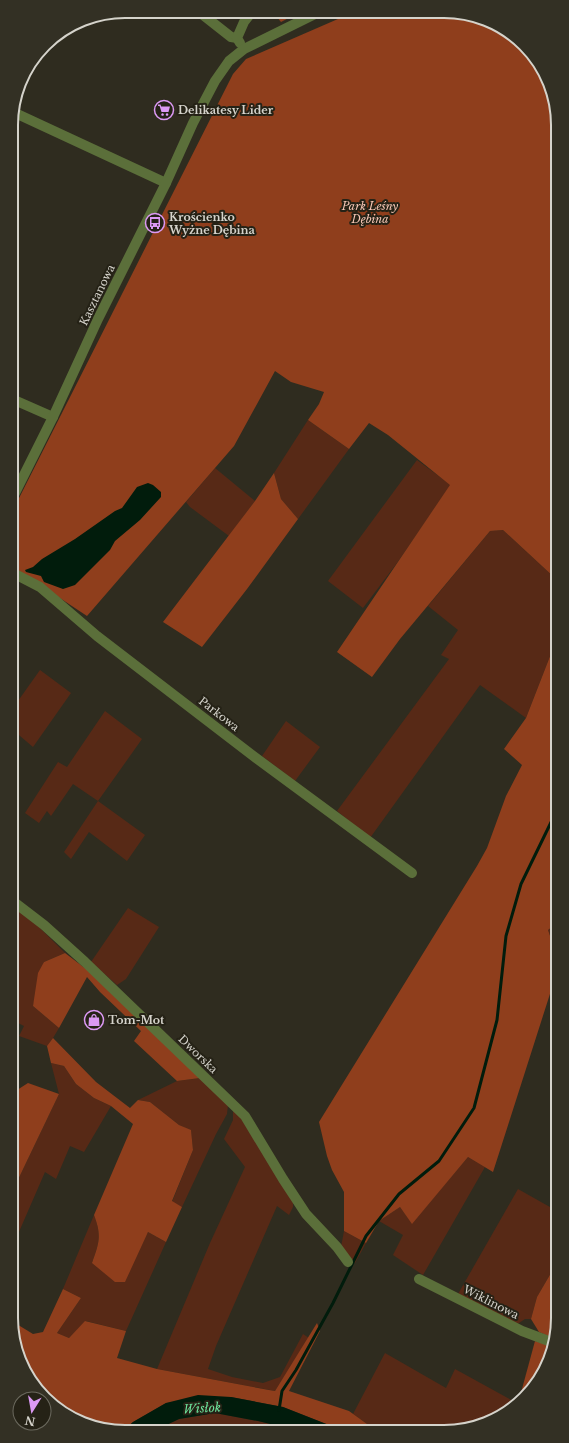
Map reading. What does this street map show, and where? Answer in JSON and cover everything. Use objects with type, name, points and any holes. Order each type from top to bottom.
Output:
[{"type":"street","points":[[206,18],[232,37],[237,38],[244,49]]},
{"type":"street","points":[[237,38],[247,18]]},
{"type":"street","name":"Kasztanowa","points":[[18,487],[166,183],[193,123],[215,81],[229,61],[244,49],[307,18]]},
{"type":"street","points":[[18,115],[166,183]]},
{"type":"street","points":[[18,401],[53,417]]},
{"type":"street","name":"Parkowa","points":[[18,576],[40,587],[97,636],[250,754],[412,873]]},
{"type":"street","name":"Dworska","points":[[18,905],[44,925],[85,962],[245,1116],[282,1179],[306,1214],[348,1262]]},
{"type":"street","name":"Wiklinowa","points":[[419,1279],[522,1331],[548,1342]]},
{"type":"shaded area","points":[[308,420],[349,449],[298,519],[281,499],[274,473]]},
{"type":"shaded area","points":[[417,460],[451,485],[397,563],[363,608],[328,581]]},
{"type":"shaded area","points":[[215,468],[255,501],[229,536],[190,507],[186,502]]},
{"type":"shaded area","points":[[503,530],[551,574],[551,654],[526,718],[480,685],[370,838],[337,811],[449,659],[441,655],[458,630],[428,606],[490,531]]},
{"type":"shaded area","points":[[40,670],[71,693],[33,747],[18,734],[18,701]]},
{"type":"shaded area","points":[[105,711],[142,739],[98,801],[73,784],[51,816],[47,811],[39,823],[25,813],[58,762],[67,767]]},
{"type":"shaded area","points":[[286,721],[320,747],[295,781],[262,756]]},
{"type":"shaded area","points":[[98,801],[145,835],[127,861],[89,832],[71,859],[64,852]]},
{"type":"shaded area","points":[[128,908],[159,927],[126,979],[117,985],[91,962]]},
{"type":"shaded area","points":[[18,910],[35,923],[65,953],[44,962],[33,1006],[59,1028],[47,1046],[19,1036],[24,1026],[18,1023]]},
{"type":"shaded area","points":[[551,928],[551,939],[548,930]]},
{"type":"shaded area","points":[[51,1063],[64,1066],[76,1084],[94,1098],[111,1106],[84,1152],[70,1146],[56,1179],[45,1172],[18,1234],[18,1180],[59,1094]]},
{"type":"shaded area","points":[[200,1078],[228,1105],[227,1114],[182,1207],[172,1202],[193,1150],[191,1131],[179,1125],[150,1102],[138,1100],[177,1081]]},
{"type":"shaded area","points":[[233,1110],[237,1112],[293,1201],[293,1207],[289,1215],[277,1206],[216,1346],[208,1369],[232,1377],[263,1383],[280,1377],[303,1334],[309,1338],[275,1391],[157,1369],[210,1243],[245,1167],[224,1139],[233,1120]]},
{"type":"shaded area","points":[[468,1157],[485,1167],[423,1275],[393,1255],[403,1235],[379,1221],[400,1207],[412,1223]]},
{"type":"shaded area","points":[[518,1189],[551,1208],[551,1273],[537,1297],[531,1319],[525,1319],[516,1325],[458,1294]]},
{"type":"shaded area","points":[[94,1215],[99,1239],[92,1263],[142,1242],[148,1232],[166,1242],[126,1331],[86,1321],[69,1338],[57,1333],[81,1298],[63,1289]]},
{"type":"shaded area","points":[[344,1231],[366,1243],[355,1263],[341,1247]]},
{"type":"shaded area","points":[[385,1353],[446,1388],[455,1369],[512,1400],[498,1411],[485,1417],[458,1424],[368,1425],[353,1414]]},
{"type":"shaded area","points":[[215,1413],[274,1425],[166,1425],[179,1419]]},
{"type":"green space","points":[[278,18],[289,18],[281,22]]},
{"type":"green space","name":"Park Leśny Dębina","points":[[340,18],[444,18],[465,20],[492,29],[515,44],[525,54],[537,71],[543,84],[550,111],[551,574],[503,530],[490,531],[400,639],[372,677],[337,652],[450,485],[388,435],[369,423],[349,449],[308,420],[319,404],[324,392],[291,382],[275,371],[234,446],[87,616],[18,570],[18,500],[233,74],[246,59]]},
{"type":"green space","points":[[274,473],[281,499],[298,519],[202,647],[163,622],[255,501]]},
{"type":"green space","points":[[551,654],[551,928],[548,930],[551,939],[551,991],[493,1172],[468,1157],[412,1224],[400,1207],[379,1221],[366,1243],[344,1231],[344,1192],[332,1170],[327,1156],[319,1122],[487,848],[506,796],[522,765],[504,749],[526,718]]},
{"type":"green space","points":[[65,953],[90,972],[200,1078],[177,1081],[134,1041],[141,1031],[100,992],[87,977],[59,1028],[33,1006],[38,973],[44,962]]},
{"type":"green space","points":[[53,1038],[96,1082],[130,1108],[138,1100],[150,1102],[179,1125],[191,1130],[193,1150],[172,1201],[182,1207],[166,1242],[148,1232],[125,1282],[115,1282],[92,1263],[99,1239],[94,1215],[133,1124],[111,1106],[94,1098],[76,1084],[64,1066],[51,1063],[47,1046]]},
{"type":"green space","points":[[28,1083],[59,1094],[18,1180],[18,1089]]},
{"type":"green space","points":[[551,1273],[551,1325],[549,1337],[539,1332],[531,1319],[537,1297]]},
{"type":"green space","points":[[63,1289],[81,1298],[57,1333],[69,1338],[85,1321],[126,1331],[117,1358],[157,1369],[275,1391],[317,1323],[320,1331],[289,1391],[349,1411],[368,1425],[329,1425],[283,1407],[231,1397],[166,1403],[130,1425],[104,1423],[71,1411],[52,1396],[52,1391],[47,1391],[40,1383],[32,1372],[26,1359],[19,1325],[33,1334],[43,1332]]},
{"type":"green space","points":[[535,1341],[547,1345],[540,1366],[521,1393]]},
{"type":"water","points":[[148,483],[153,485],[161,492],[161,497],[140,520],[115,541],[110,550],[75,585],[63,589],[44,582],[41,576],[26,572],[25,570],[33,567],[42,559],[75,539],[115,511],[122,508],[137,487]]},
{"type":"water","name":"Wisłok","points":[[198,1395],[231,1397],[283,1407],[329,1425],[274,1425],[215,1413],[179,1419],[166,1425],[130,1425],[166,1403]]},
{"type":"waterway","points":[[279,1410],[282,1391],[296,1370],[333,1303],[366,1236],[399,1194],[439,1161],[474,1108],[497,1020],[506,936],[521,884],[551,822]]},
{"type":"place","name":"Delikatesy Lider","points":[[164,110]]},
{"type":"place","name":"Krościenko Wyżne Dębina","points":[[155,223]]},
{"type":"place","name":"Tom-Mot","points":[[94,1020]]}]
